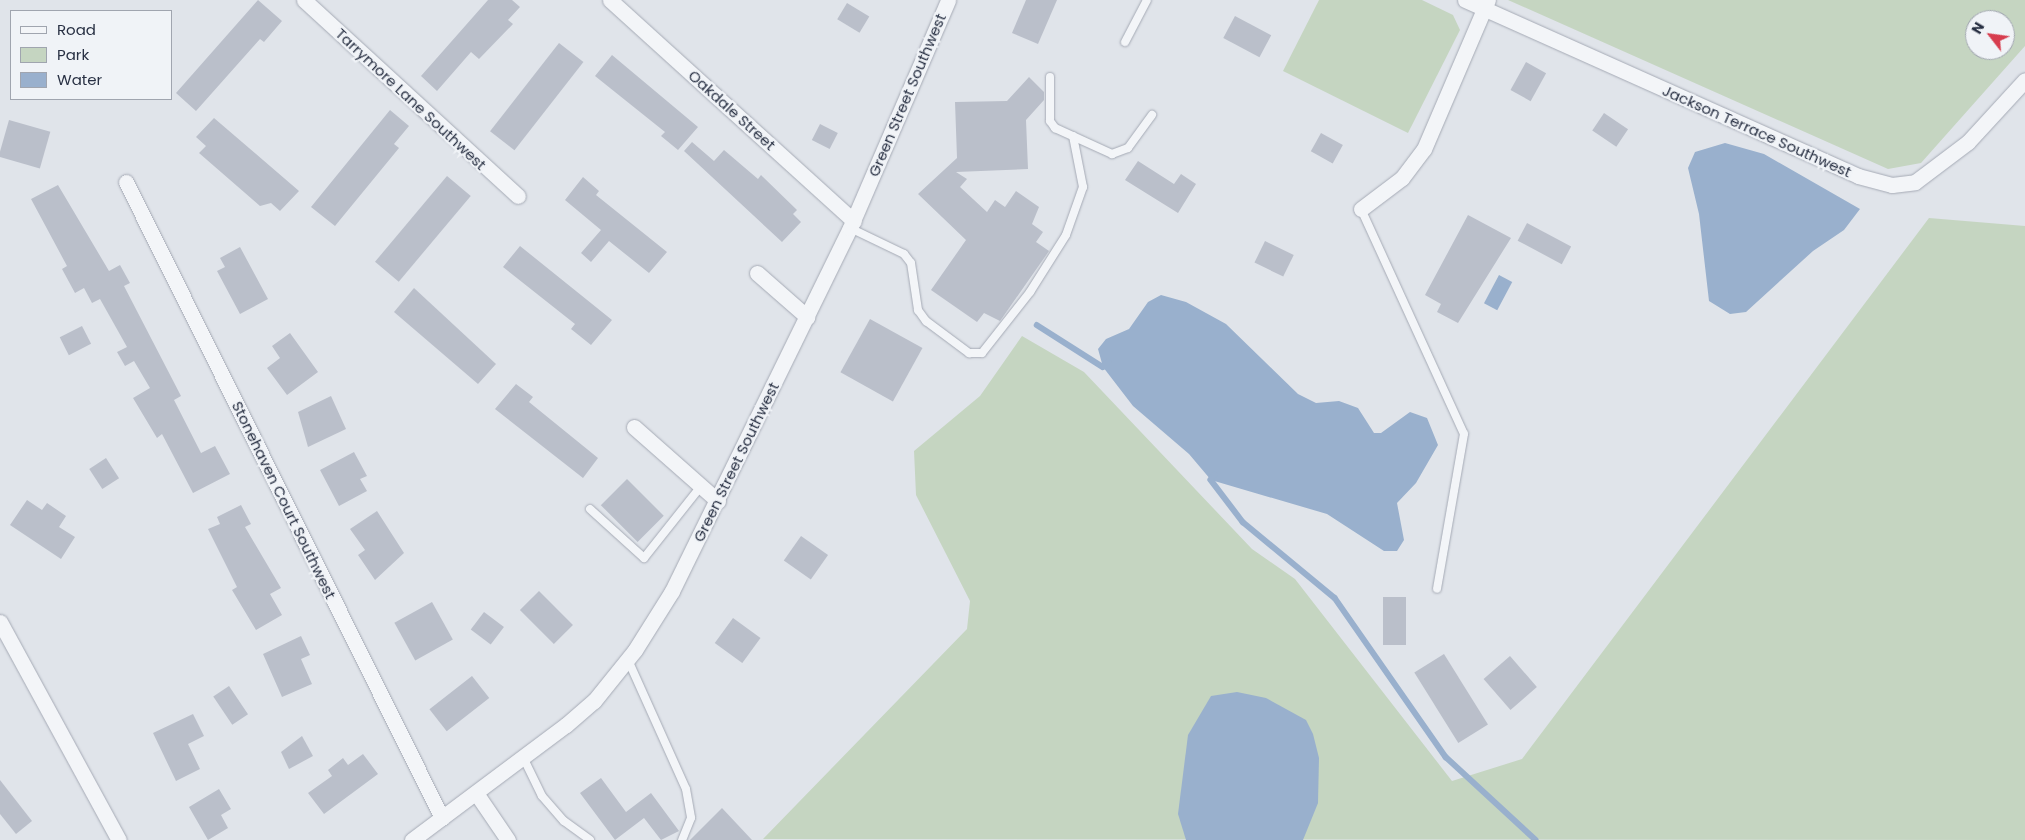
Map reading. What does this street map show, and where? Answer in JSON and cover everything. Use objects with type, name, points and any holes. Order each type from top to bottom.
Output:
[{"type":"street","name":"Tarrymore Lane Southwest","points":[[304,0],[518,196]]},
{"type":"street","name":"Oakdale Street","points":[[610,0],[852,224]]},
{"type":"street","name":"Green Street Southwest","points":[[412,840],[523,757],[594,700],[628,660],[672,591],[718,501],[852,224],[948,0]]},
{"type":"street","name":"Jackson Terrace Southwest","points":[[1465,0],[1486,5],[1858,176],[1892,185],[1915,182],[1968,142],[2025,80]]},
{"type":"street","points":[[1362,209],[1402,178],[1424,149],[1486,5]]},
{"type":"street","name":"Stonehaven Court Southwest","points":[[126,182],[442,818]]},
{"type":"street","points":[[757,273],[807,317]]},
{"type":"street","points":[[634,427],[718,501]]},
{"type":"street","points":[[0,622],[119,840]]},
{"type":"street","points":[[476,793],[508,840]]},
{"type":"lane","points":[[1125,42],[1147,0]]},
{"type":"lane","points":[[1050,77],[1050,121],[1073,136],[1120,154],[1152,115]]},
{"type":"lane","points":[[852,224],[904,254],[911,263],[918,310],[926,321],[970,353],[982,353],[1030,292],[1066,235],[1083,187],[1073,136]]},
{"type":"lane","points":[[1362,209],[1464,434],[1437,589]]},
{"type":"lane","points":[[590,509],[644,558],[701,486]]},
{"type":"lane","points":[[628,660],[686,789],[691,818],[682,840]]},
{"type":"lane","points":[[523,757],[542,796],[564,821],[590,840]]},
{"type":"green space","points":[[1319,0],[1422,0],[1453,15],[1460,30],[1408,133],[1283,71]]},
{"type":"green space","points":[[1508,0],[2025,0],[2025,46],[2015,57],[2015,10],[1965,10],[1965,60],[2013,60],[1921,163],[1888,169]]},
{"type":"green space","points":[[1929,218],[2025,226],[2025,840],[763,839],[967,629],[970,601],[916,495],[914,451],[980,396],[1022,336],[1084,372],[1252,549],[1295,579],[1452,781],[1522,759]]},
{"type":"water","points":[[1725,143],[1764,154],[1860,209],[1844,230],[1813,251],[1746,312],[1730,314],[1709,301],[1699,214],[1688,168],[1695,152]]},
{"type":"water","points":[[1499,275],[1512,282],[1497,310],[1484,303]]},
{"type":"water","points":[[1161,295],[1186,302],[1226,324],[1298,394],[1316,403],[1339,401],[1358,408],[1374,433],[1381,433],[1410,412],[1427,418],[1438,445],[1416,483],[1397,503],[1404,540],[1397,551],[1384,551],[1327,514],[1211,480],[1189,454],[1133,406],[1103,367],[1098,349],[1106,339],[1129,329],[1148,302]]},
{"type":"water","points":[[1237,692],[1266,698],[1306,720],[1313,734],[1319,758],[1318,803],[1303,840],[1186,840],[1178,814],[1188,735],[1211,696]]},
{"type":"building","points":[[258,0],[282,21],[264,42],[260,39],[196,111],[176,93]]},
{"type":"building","points":[[488,0],[512,0],[520,7],[508,20],[513,24],[479,59],[471,52],[437,91],[421,76]]},
{"type":"building","points":[[1026,0],[1057,0],[1038,44],[1012,33]]},
{"type":"building","points":[[847,3],[869,16],[860,33],[837,19]]},
{"type":"building","points":[[1235,16],[1271,35],[1259,57],[1223,38]]},
{"type":"building","points":[[559,43],[583,62],[514,150],[490,131]]},
{"type":"building","points":[[612,55],[698,127],[678,150],[661,136],[665,132],[595,76]]},
{"type":"building","points":[[1526,62],[1546,73],[1531,101],[1510,90]]},
{"type":"building","points":[[1029,77],[1044,92],[1044,100],[1026,120],[1028,169],[956,172],[967,179],[960,187],[987,212],[995,200],[1005,207],[1016,191],[1039,207],[1032,224],[1043,232],[1036,242],[1049,251],[1000,321],[984,313],[977,322],[931,290],[966,240],[918,194],[957,158],[955,102],[1007,101]]},
{"type":"building","points":[[390,110],[409,126],[394,144],[399,148],[335,226],[311,207]]},
{"type":"building","points":[[1604,113],[1628,129],[1616,147],[1592,130]]},
{"type":"building","points":[[214,118],[299,191],[280,211],[271,203],[260,206],[199,153],[206,146],[196,137]]},
{"type":"building","points":[[9,120],[50,132],[40,168],[0,157]]},
{"type":"building","points":[[820,124],[838,133],[830,149],[812,140]]},
{"type":"building","points":[[1321,133],[1343,145],[1333,163],[1311,151]]},
{"type":"building","points":[[692,142],[714,161],[724,150],[758,179],[761,175],[797,210],[793,214],[801,222],[782,242],[684,151]]},
{"type":"building","points":[[1138,161],[1174,184],[1181,174],[1196,184],[1178,213],[1125,180]]},
{"type":"building","points":[[447,176],[471,196],[399,282],[375,262]]},
{"type":"building","points":[[583,177],[599,191],[596,195],[667,252],[649,273],[609,241],[591,262],[581,253],[601,230],[565,200]]},
{"type":"building","points":[[58,185],[109,271],[120,265],[130,283],[124,286],[181,396],[174,400],[201,453],[215,446],[230,474],[193,493],[162,434],[157,438],[133,398],[150,388],[134,361],[125,366],[117,352],[127,347],[100,299],[92,303],[84,288],[75,293],[62,269],[67,266],[31,199]]},
{"type":"building","points":[[1468,215],[1511,238],[1458,323],[1437,312],[1441,304],[1425,295]]},
{"type":"building","points":[[1527,223],[1571,246],[1562,264],[1518,241]]},
{"type":"building","points":[[1265,241],[1294,255],[1283,277],[1254,263]]},
{"type":"building","points":[[520,246],[612,320],[591,345],[571,329],[575,324],[503,267]]},
{"type":"building","points":[[240,247],[268,299],[240,314],[217,271],[225,267],[220,258]]},
{"type":"building","points":[[414,288],[496,364],[478,384],[394,312]]},
{"type":"building","points":[[870,319],[922,348],[893,401],[840,372]]},
{"type":"building","points":[[82,326],[91,344],[69,355],[60,337]]},
{"type":"building","points":[[290,333],[318,372],[287,395],[267,368],[280,358],[272,346]]},
{"type":"building","points":[[516,384],[533,397],[529,402],[598,458],[583,478],[495,409]]},
{"type":"building","points":[[331,396],[346,429],[308,447],[298,412]]},
{"type":"building","points":[[354,452],[367,476],[360,479],[367,491],[339,506],[320,470]]},
{"type":"building","points":[[106,458],[119,478],[102,489],[89,469]]},
{"type":"building","points":[[627,479],[664,516],[638,542],[601,505]]},
{"type":"building","points":[[27,500],[42,510],[47,503],[66,516],[59,527],[75,537],[61,559],[10,525]]},
{"type":"building","points":[[241,505],[251,524],[245,527],[281,588],[270,594],[282,615],[256,630],[232,590],[237,587],[208,529],[220,524],[217,517]]},
{"type":"building","points":[[377,511],[404,553],[375,580],[358,555],[365,550],[350,529]]},
{"type":"building","points":[[801,536],[828,555],[811,580],[784,561]]},
{"type":"building","points":[[539,591],[573,625],[554,644],[520,610]]},
{"type":"building","points":[[1383,597],[1406,597],[1406,645],[1383,645]]},
{"type":"building","points":[[432,602],[453,640],[415,660],[394,623]]},
{"type":"building","points":[[484,612],[504,627],[491,645],[471,630]]},
{"type":"building","points":[[733,618],[761,638],[742,663],[715,643]]},
{"type":"building","points":[[301,636],[310,655],[301,659],[312,684],[282,697],[263,654]]},
{"type":"building","points":[[1444,654],[1488,724],[1458,743],[1414,673]]},
{"type":"building","points":[[1510,656],[1537,687],[1510,710],[1484,679]]},
{"type":"building","points":[[472,676],[489,698],[447,731],[429,709]]},
{"type":"building","points":[[229,686],[248,714],[232,725],[213,697]]},
{"type":"building","points":[[193,714],[204,736],[188,744],[200,769],[176,781],[153,733]]},
{"type":"building","points":[[302,736],[313,756],[289,769],[281,752]]},
{"type":"building","points":[[363,754],[378,774],[324,814],[308,793],[332,776],[328,770],[343,758],[348,765]]},
{"type":"building","points":[[601,778],[626,812],[651,793],[679,831],[661,840],[644,818],[615,840],[580,793]]},
{"type":"building","points":[[0,780],[32,821],[16,834],[0,814]]},
{"type":"building","points":[[219,789],[231,809],[221,815],[228,828],[208,840],[189,807]]},
{"type":"building","points":[[722,808],[752,840],[690,840]]},
{"type":"waterway","points":[[1037,325],[1103,367],[1108,362]]},
{"type":"waterway","points":[[1215,475],[1211,480],[1243,522],[1335,598],[1446,757],[1536,840]]}]
